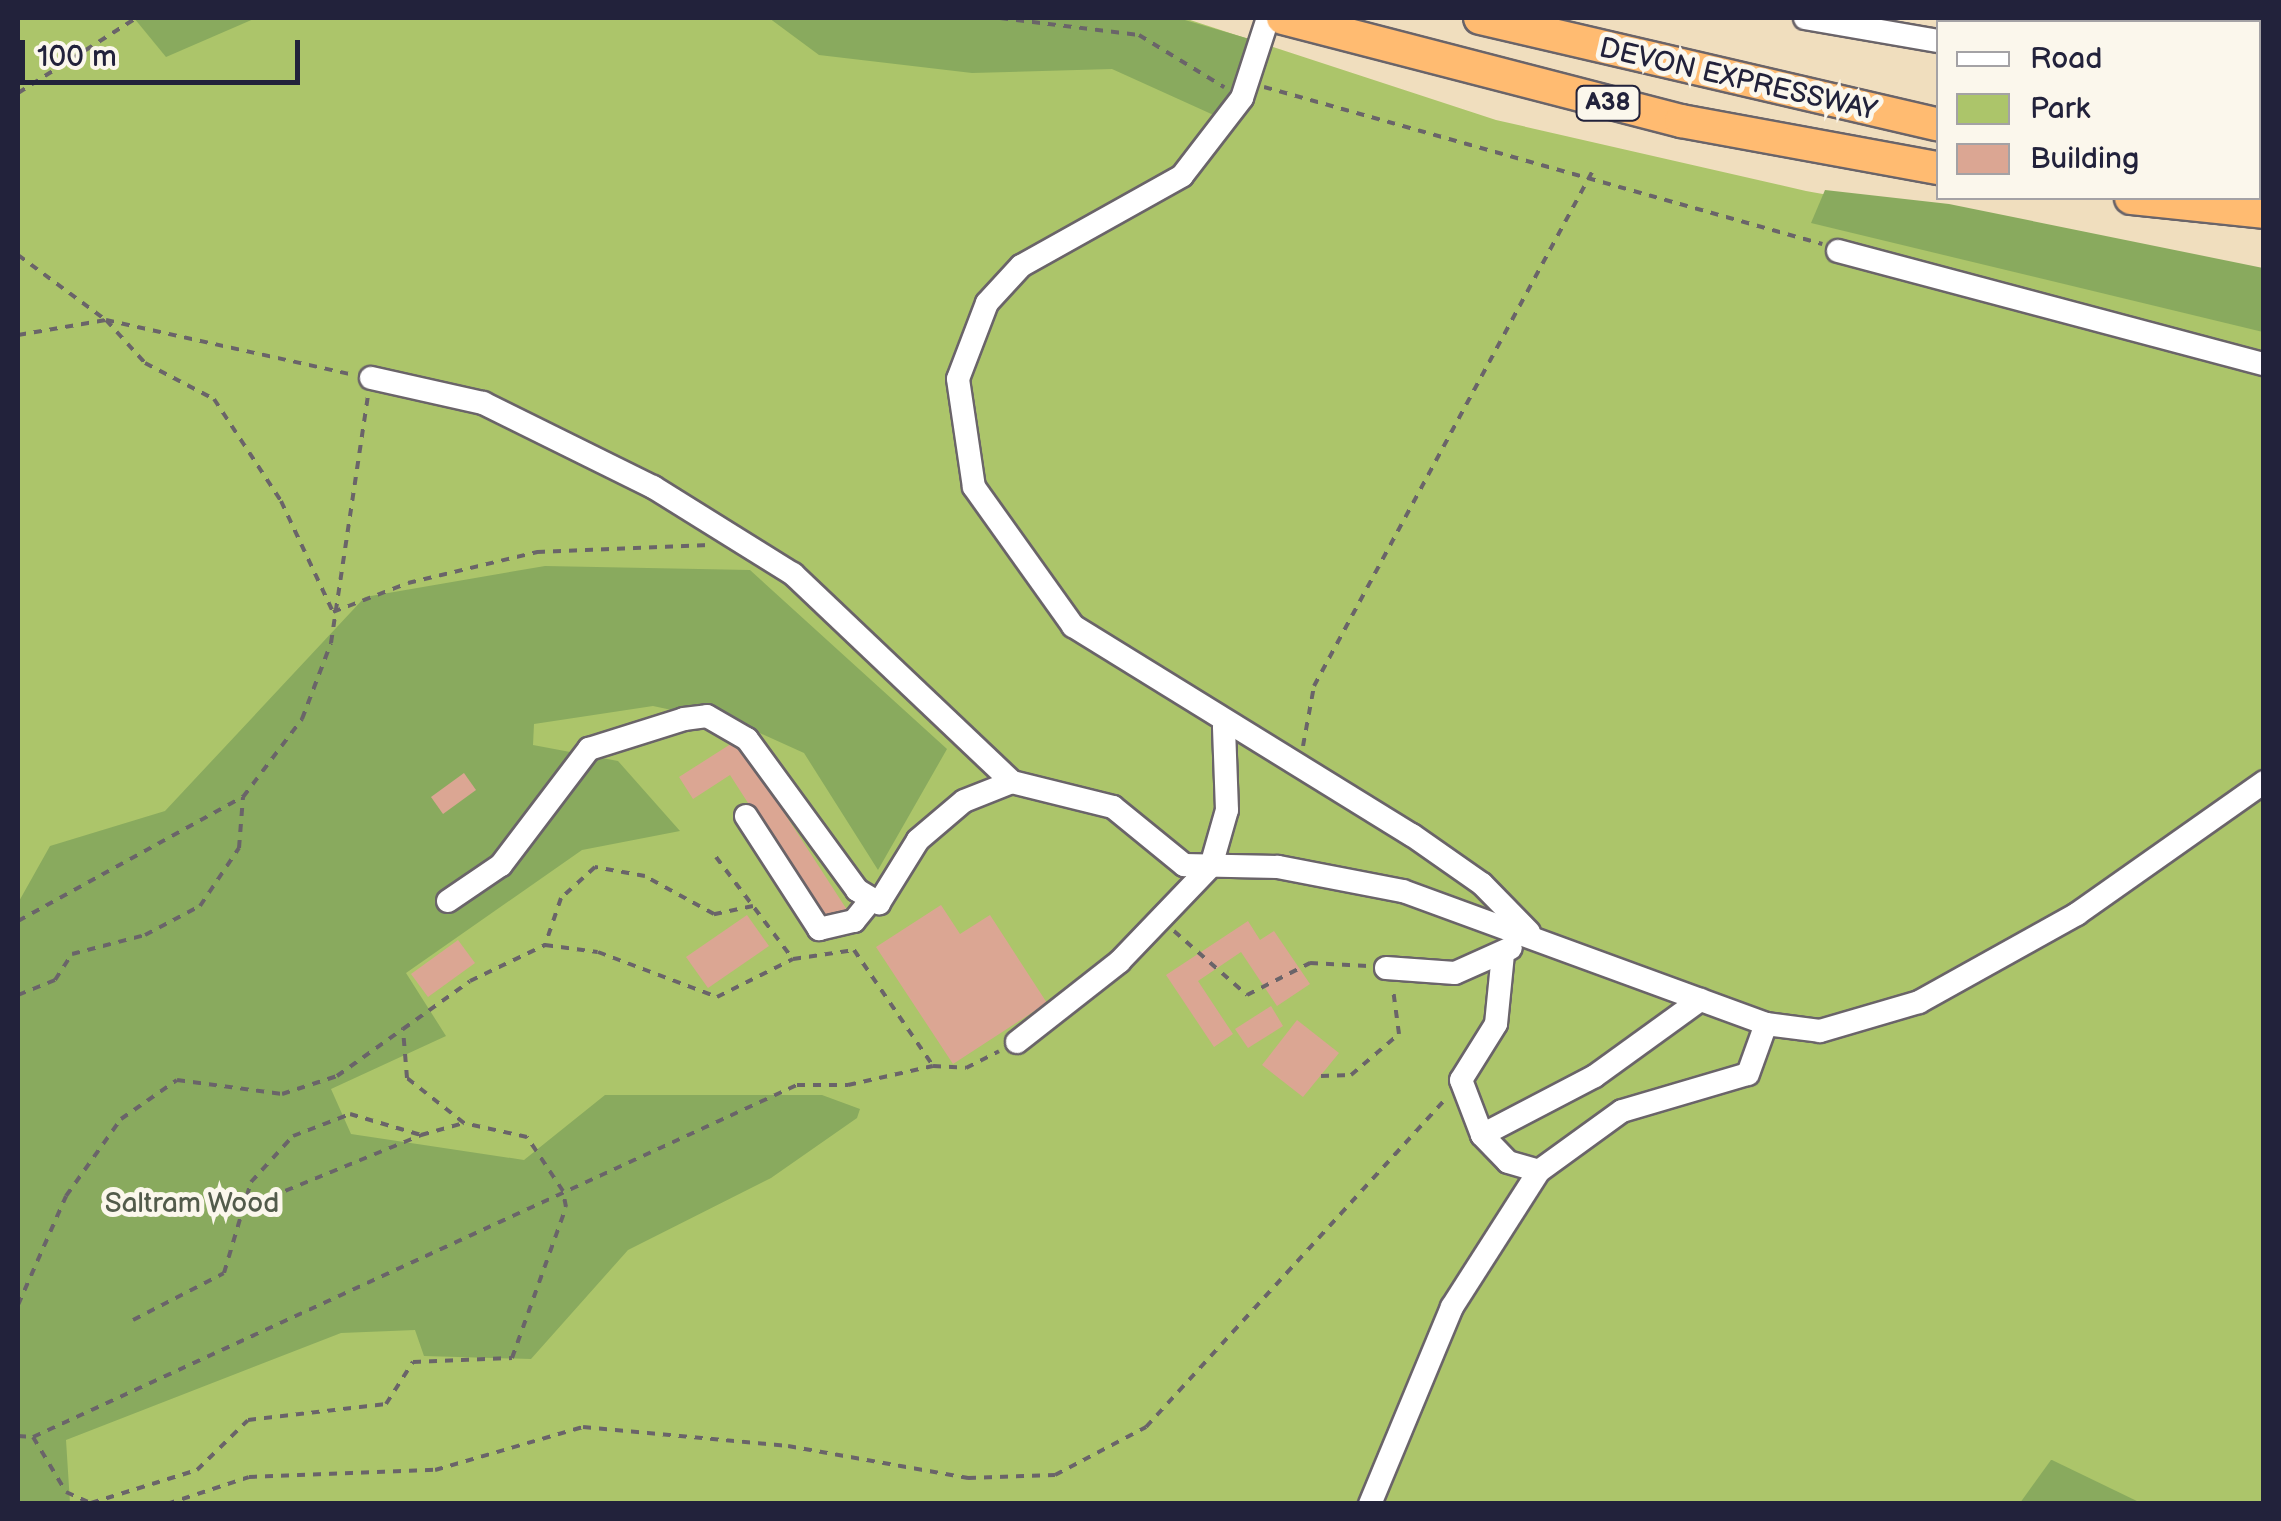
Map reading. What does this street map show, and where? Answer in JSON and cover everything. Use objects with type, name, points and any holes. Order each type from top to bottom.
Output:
[{"type":"highway","name":"DEVON EXPRESSWAY","points":[[1283,18],[1681,121],[1936,168]]},
{"type":"highway","name":"DEVON EXPRESSWAY","points":[[1480,18],[1936,125]]},
{"type":"highway","points":[[2150,200],[2264,212]]},
{"type":"street","points":[[1268,18],[1242,98],[1182,176],[1021,266],[986,303],[958,379],[974,487],[1014,552],[1073,626],[1224,727],[1482,884],[1532,934]]},
{"type":"street","points":[[1805,18],[1936,41]]},
{"type":"street","points":[[1838,252],[2264,364]]},
{"type":"street","points":[[372,378],[483,403],[654,487],[793,574],[1012,782],[1113,807],[1184,865],[1339,877],[1532,934],[1766,1024],[1820,1030],[1919,1002],[2076,914],[2264,782]]},
{"type":"street","points":[[448,901],[501,865],[589,749],[708,716],[772,764],[870,901],[879,903],[918,840],[964,801],[1012,782]]},
{"type":"street","points":[[1017,1042],[1162,921],[1211,866],[1227,810],[1224,727]]},
{"type":"street","points":[[746,816],[820,929],[854,921],[870,901]]},
{"type":"street","points":[[1386,968],[1455,973],[1502,954],[1532,934]]},
{"type":"street","points":[[1502,954],[1496,1024],[1461,1080],[1482,1134],[1508,1162],[1538,1172]]},
{"type":"street","points":[[1482,1134],[1595,1076],[1700,1000]]},
{"type":"street","points":[[1370,1504],[1452,1307],[1538,1172],[1622,1111],[1748,1074],[1766,1024]]},
{"type":"path","points":[[18,93],[136,18]]},
{"type":"path","points":[[1000,18],[1138,35],[1242,98]]},
{"type":"path","points":[[1254,64],[1264,86],[1290,98],[1592,172],[1838,252]]},
{"type":"path","points":[[1298,769],[1314,686],[1592,172]]},
{"type":"path","points":[[18,256],[106,320],[145,363],[214,399],[281,501],[333,612]]},
{"type":"path","points":[[18,335],[106,320],[372,378],[333,612],[302,720],[243,797],[18,921]]},
{"type":"path","points":[[333,612],[408,583],[537,552],[743,545]]},
{"type":"path","points":[[18,995],[55,980],[72,954],[145,935],[200,906],[239,848],[243,797]]},
{"type":"path","points":[[716,857],[793,959]]},
{"type":"path","points":[[546,945],[561,898],[595,867],[645,876],[714,914],[753,906]]},
{"type":"path","points":[[1162,921],[1247,994],[1310,963],[1386,968],[1399,1034],[1351,1075],[1321,1076]]},
{"type":"path","points":[[18,1305],[66,1196],[122,1118],[177,1080],[282,1094],[337,1076],[470,981],[546,945],[598,952],[716,997],[793,959],[854,950],[933,1066]]},
{"type":"path","points":[[33,1437],[66,1492],[91,1502],[197,1470],[248,1420],[386,1404],[413,1362],[512,1358],[566,1207],[563,1191],[527,1137],[464,1123],[407,1078],[403,1029]]},
{"type":"path","points":[[18,1436],[33,1437],[798,1085],[848,1085],[933,1066],[966,1068],[1017,1042]]},
{"type":"path","points":[[166,1504],[249,1477],[435,1470],[583,1427],[731,1438],[968,1478],[1055,1475],[1146,1427],[1461,1080]]},
{"type":"path","points":[[133,1320],[224,1273],[241,1209],[263,1163],[328,1118],[364,1115],[421,1135]]},
{"type":"path","points":[[241,1209],[421,1135],[464,1123]]},
{"type":"green space","points":[[18,18],[1184,18],[1496,120],[1806,191],[2263,273],[2263,1503],[18,1503]]},
{"type":"green space","points":[[134,18],[256,18],[166,57]]},
{"type":"green space","points":[[769,18],[1178,18],[1253,40],[1218,117],[1112,69],[972,73],[819,55]]},
{"type":"green space","points":[[1825,190],[1949,204],[2263,268],[2263,332],[1811,223]]},
{"type":"green space","name":"Saltram Wood","points":[[545,566],[750,570],[947,749],[878,870],[804,753],[742,725],[653,706],[534,724],[533,745],[618,761],[680,831],[582,850],[406,973],[446,1036],[331,1089],[351,1134],[524,1160],[605,1095],[822,1095],[860,1109],[857,1118],[771,1178],[628,1250],[531,1359],[424,1356],[415,1330],[341,1333],[66,1440],[70,1503],[18,1504],[18,903],[50,846],[165,811],[365,597]]},
{"type":"green space","points":[[2052,1460],[2141,1503],[2020,1503]]},
{"type":"building","points":[[737,740],[849,913],[828,927],[730,775],[693,799],[679,777]]},
{"type":"building","points":[[464,773],[476,790],[443,814],[431,797]]},
{"type":"building","points":[[941,905],[960,934],[990,915],[1047,1003],[953,1064],[876,947]]},
{"type":"building","points":[[747,915],[769,946],[708,988],[686,957]]},
{"type":"building","points":[[1248,921],[1260,940],[1274,931],[1310,984],[1277,1006],[1241,952],[1198,981],[1233,1034],[1214,1047],[1166,975]]},
{"type":"building","points":[[458,940],[475,963],[428,997],[411,974]]},
{"type":"building","points":[[1271,1006],[1283,1026],[1248,1048],[1235,1029]]},
{"type":"building","points":[[1297,1020],[1339,1053],[1303,1097],[1262,1065]]}]
